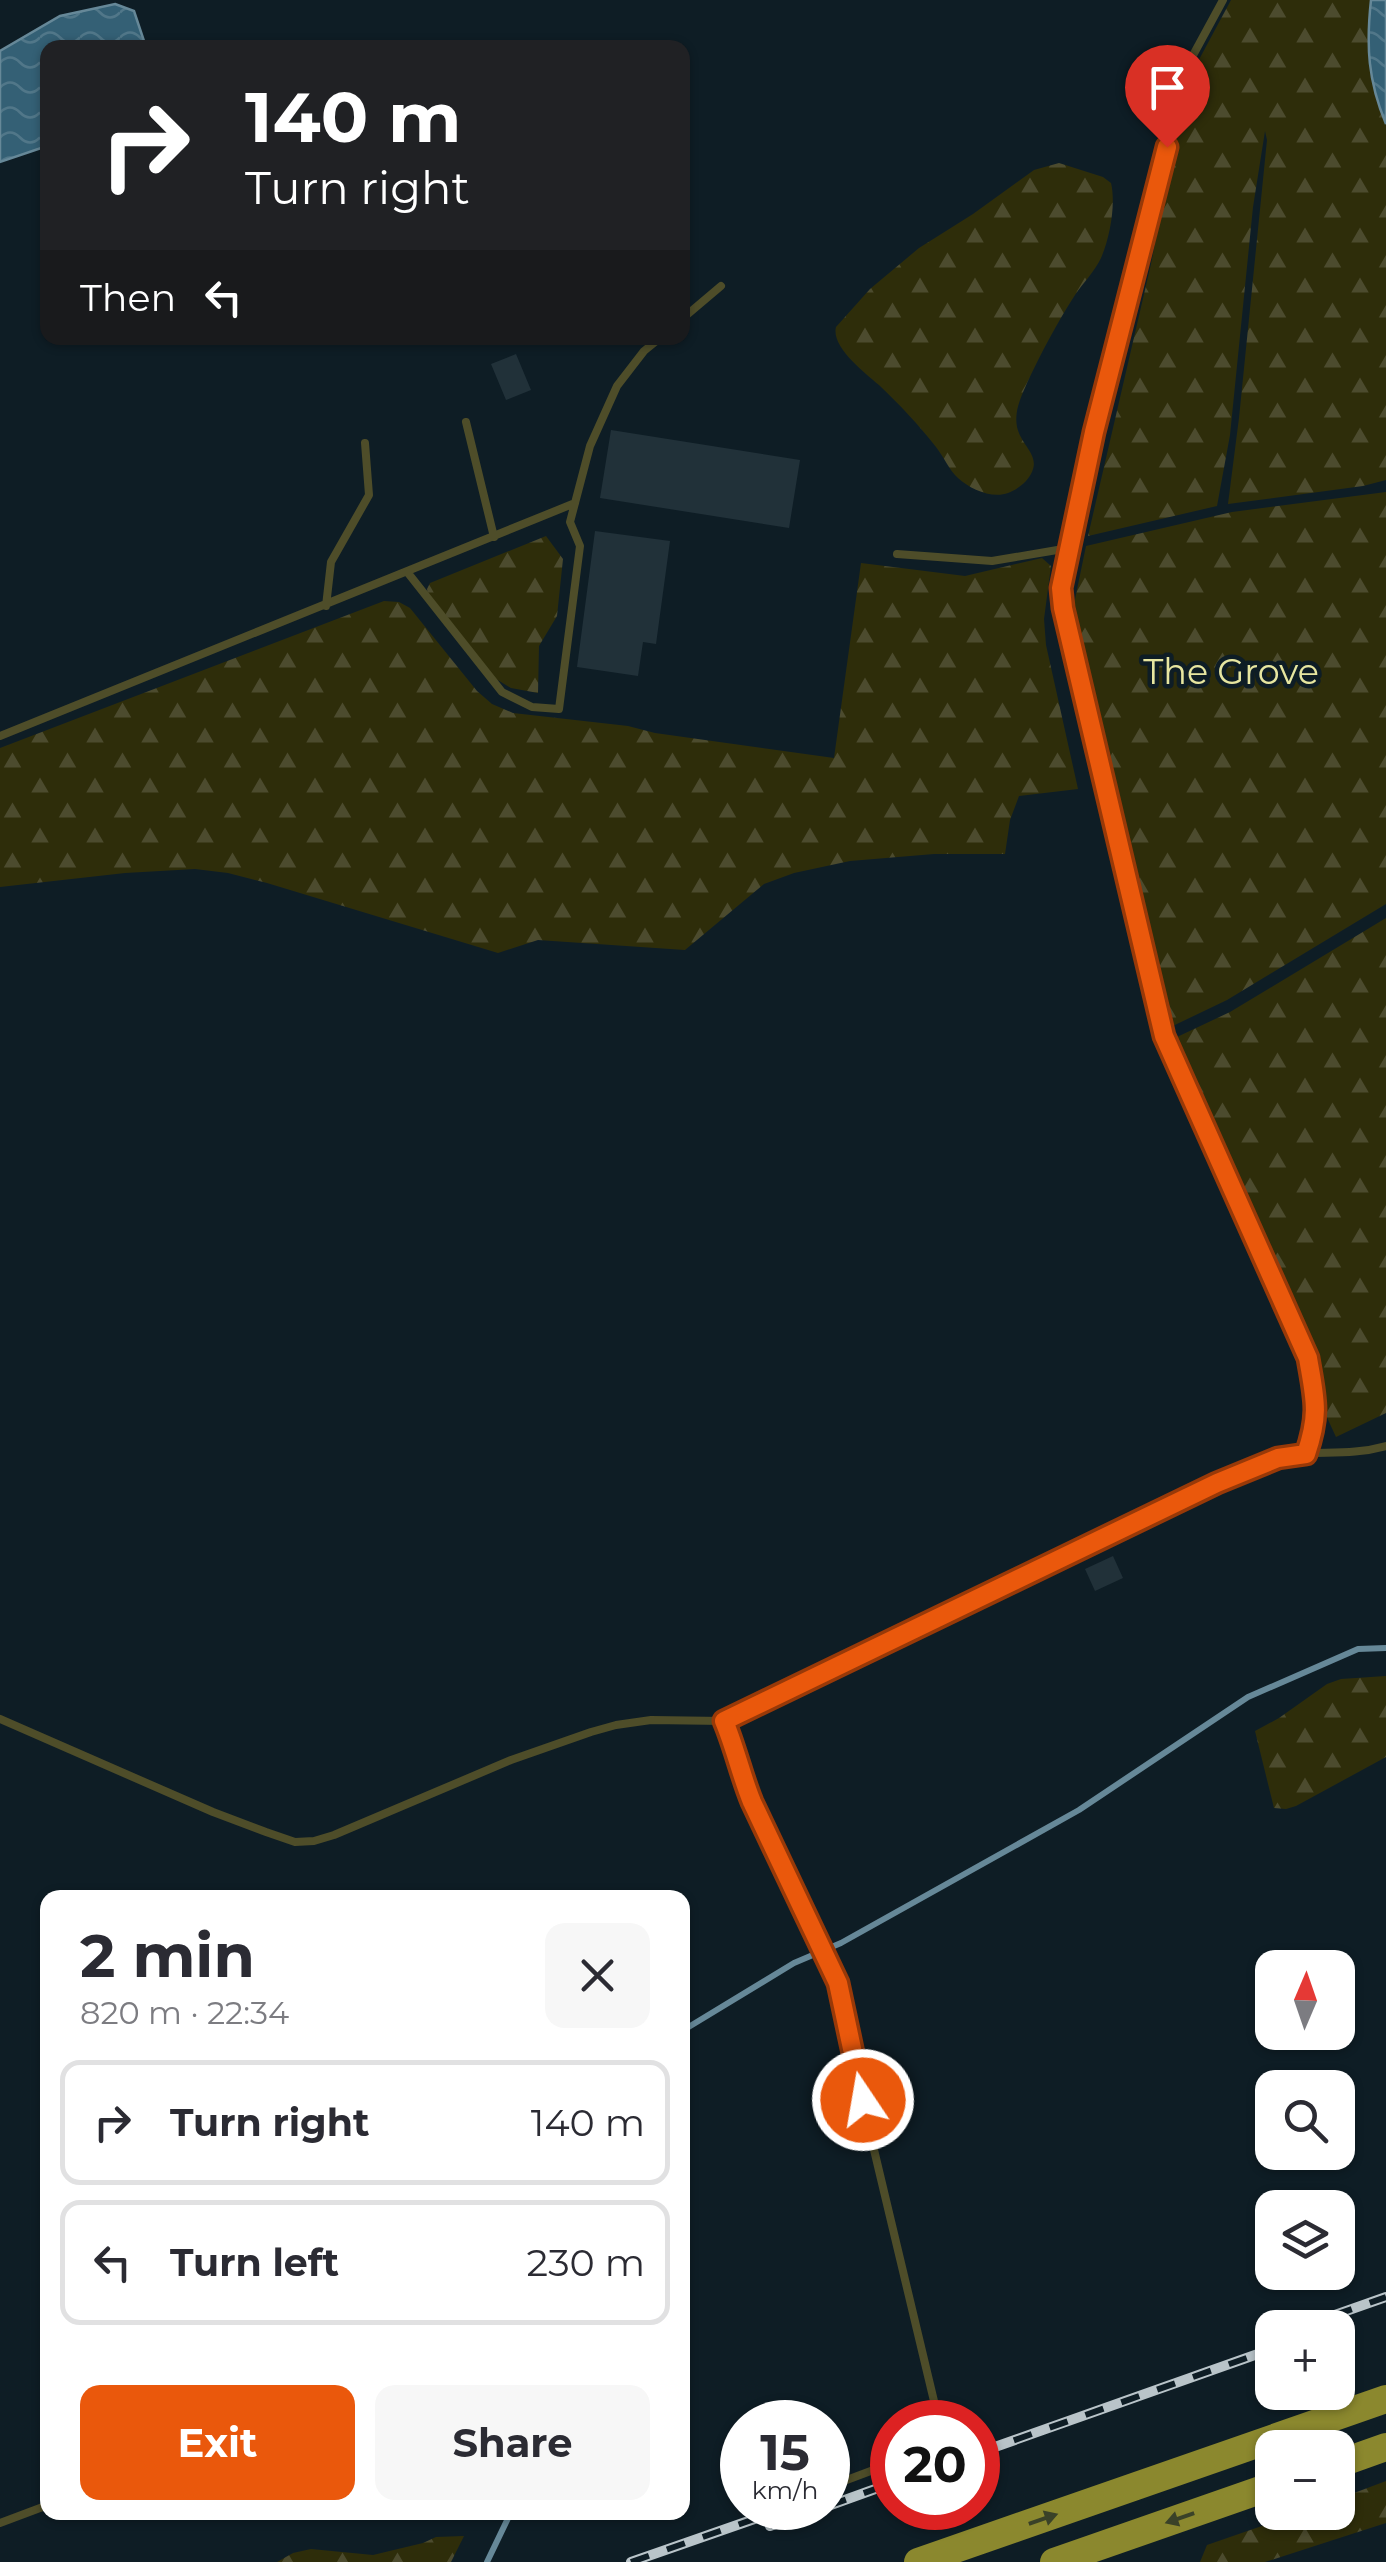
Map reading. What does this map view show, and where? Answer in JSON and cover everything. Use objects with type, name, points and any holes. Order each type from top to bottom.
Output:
[{"type":"highway","points":[[918,2562],[1386,2399]]},
{"type":"highway","points":[[1355,2458],[1386,2447]]},
{"type":"highway","points":[[1054,2562],[1255,2492]]},
{"type":"lane","points":[[1223,0],[1185,70],[1094,432],[1061,588],[1164,1036],[1308,1358],[1316,1407],[1315,1428],[1306,1454]]},
{"type":"lane","points":[[690,312],[722,286]]},
{"type":"lane","points":[[408,573],[502,692],[532,707],[559,709],[580,546],[570,522],[590,446],[617,386],[651,345]]},
{"type":"lane","points":[[466,422],[494,537]]},
{"type":"lane","points":[[326,606],[331,562],[369,495],[365,444]]},
{"type":"lane","points":[[0,736],[575,503]]},
{"type":"lane","points":[[898,554],[992,561],[1068,548]]},
{"type":"lane","points":[[0,1720],[213,1812],[295,1842],[314,1841],[512,1760],[592,1732],[651,1720],[724,1721],[1217,1483],[1278,1458],[1361,1453],[1386,1446]]},
{"type":"lane","points":[[724,1721],[752,1802],[838,1983],[934,2400]]},
{"type":"lane","points":[[0,2523],[40,2508]]},
{"type":"green space","points":[[1231,0],[1371,0],[1370,63],[1386,124],[1386,480],[1228,504],[1265,131],[1253,207],[1230,435],[1217,506],[1088,536],[1151,264],[1187,82]]},
{"type":"green space","points":[[1059,163],[1111,183],[1109,231],[1098,263],[1056,327],[1019,404],[1017,427],[1033,459],[1032,473],[1013,491],[988,494],[955,475],[916,423],[843,351],[836,327],[870,289],[919,248],[1034,170]]},
{"type":"green space","name":"The Grove","points":[[1386,492],[1386,904],[1227,1000],[1156,1034],[1066,643],[1086,546],[1232,512]]},
{"type":"green space","points":[[546,536],[563,559],[557,616],[539,646],[538,693],[511,688],[496,679],[427,589],[430,583]]},
{"type":"green space","points":[[1042,558],[1051,566],[1044,619],[1046,645],[1078,789],[1019,796],[1010,820],[1005,854],[934,854],[850,861],[794,873],[764,884],[685,950],[538,940],[498,953],[267,883],[195,869],[0,887],[0,748],[384,601],[410,608],[477,691],[492,704],[513,713],[628,726],[834,758],[861,563],[965,576]]},
{"type":"green space","points":[[1386,918],[1386,1413],[1336,1437],[1160,1045],[1230,1012]]},
{"type":"green space","points":[[1386,1676],[1386,1757],[1296,1806],[1274,1808],[1255,1731],[1327,1684],[1341,1679]]},
{"type":"green space","points":[[1386,2481],[1386,2523],[1265,2562],[1200,2562],[1207,2545],[1255,2528],[1355,2530],[1355,2493]]},
{"type":"green space","points":[[464,2536],[451,2562],[277,2562],[311,2549],[373,2555],[436,2537]]},
{"type":"water","points":[[1371,0],[1386,0],[1386,124],[1370,63]]},
{"type":"water","points":[[115,4],[134,11],[144,40],[40,40],[40,148],[0,162],[0,51],[60,16]]},
{"type":"building","points":[[516,354],[531,390],[506,400],[491,364]]},
{"type":"building","points":[[611,430],[800,460],[789,528],[600,498]]},
{"type":"building","points":[[595,531],[670,541],[656,644],[643,642],[638,676],[577,667]]},
{"type":"building","points":[[1113,1556],[1123,1578],[1095,1591],[1085,1569]]},
{"type":"waterway","points":[[690,2026],[794,1963],[841,1943],[1079,1810],[1248,1697],[1358,1649],[1386,1648]]},
{"type":"waterway","points":[[487,2562],[507,2520]]},
{"type":"railway","points":[[1349,2310],[1386,2297]]},
{"type":"railway","points":[[1000,2445],[1255,2355]]},
{"type":"railway","points":[[850,2498],[870,2491]]},
{"type":"railway","points":[[631,2562],[723,2530]]},
{"type":"route","points":[[863,2100],[838,1983],[752,1802],[724,1721],[1217,1483],[1278,1458],[1306,1454],[1315,1428],[1316,1407],[1308,1358],[1164,1036],[1063,608],[1061,588],[1068,548],[1094,432],[1167,147]]}]
